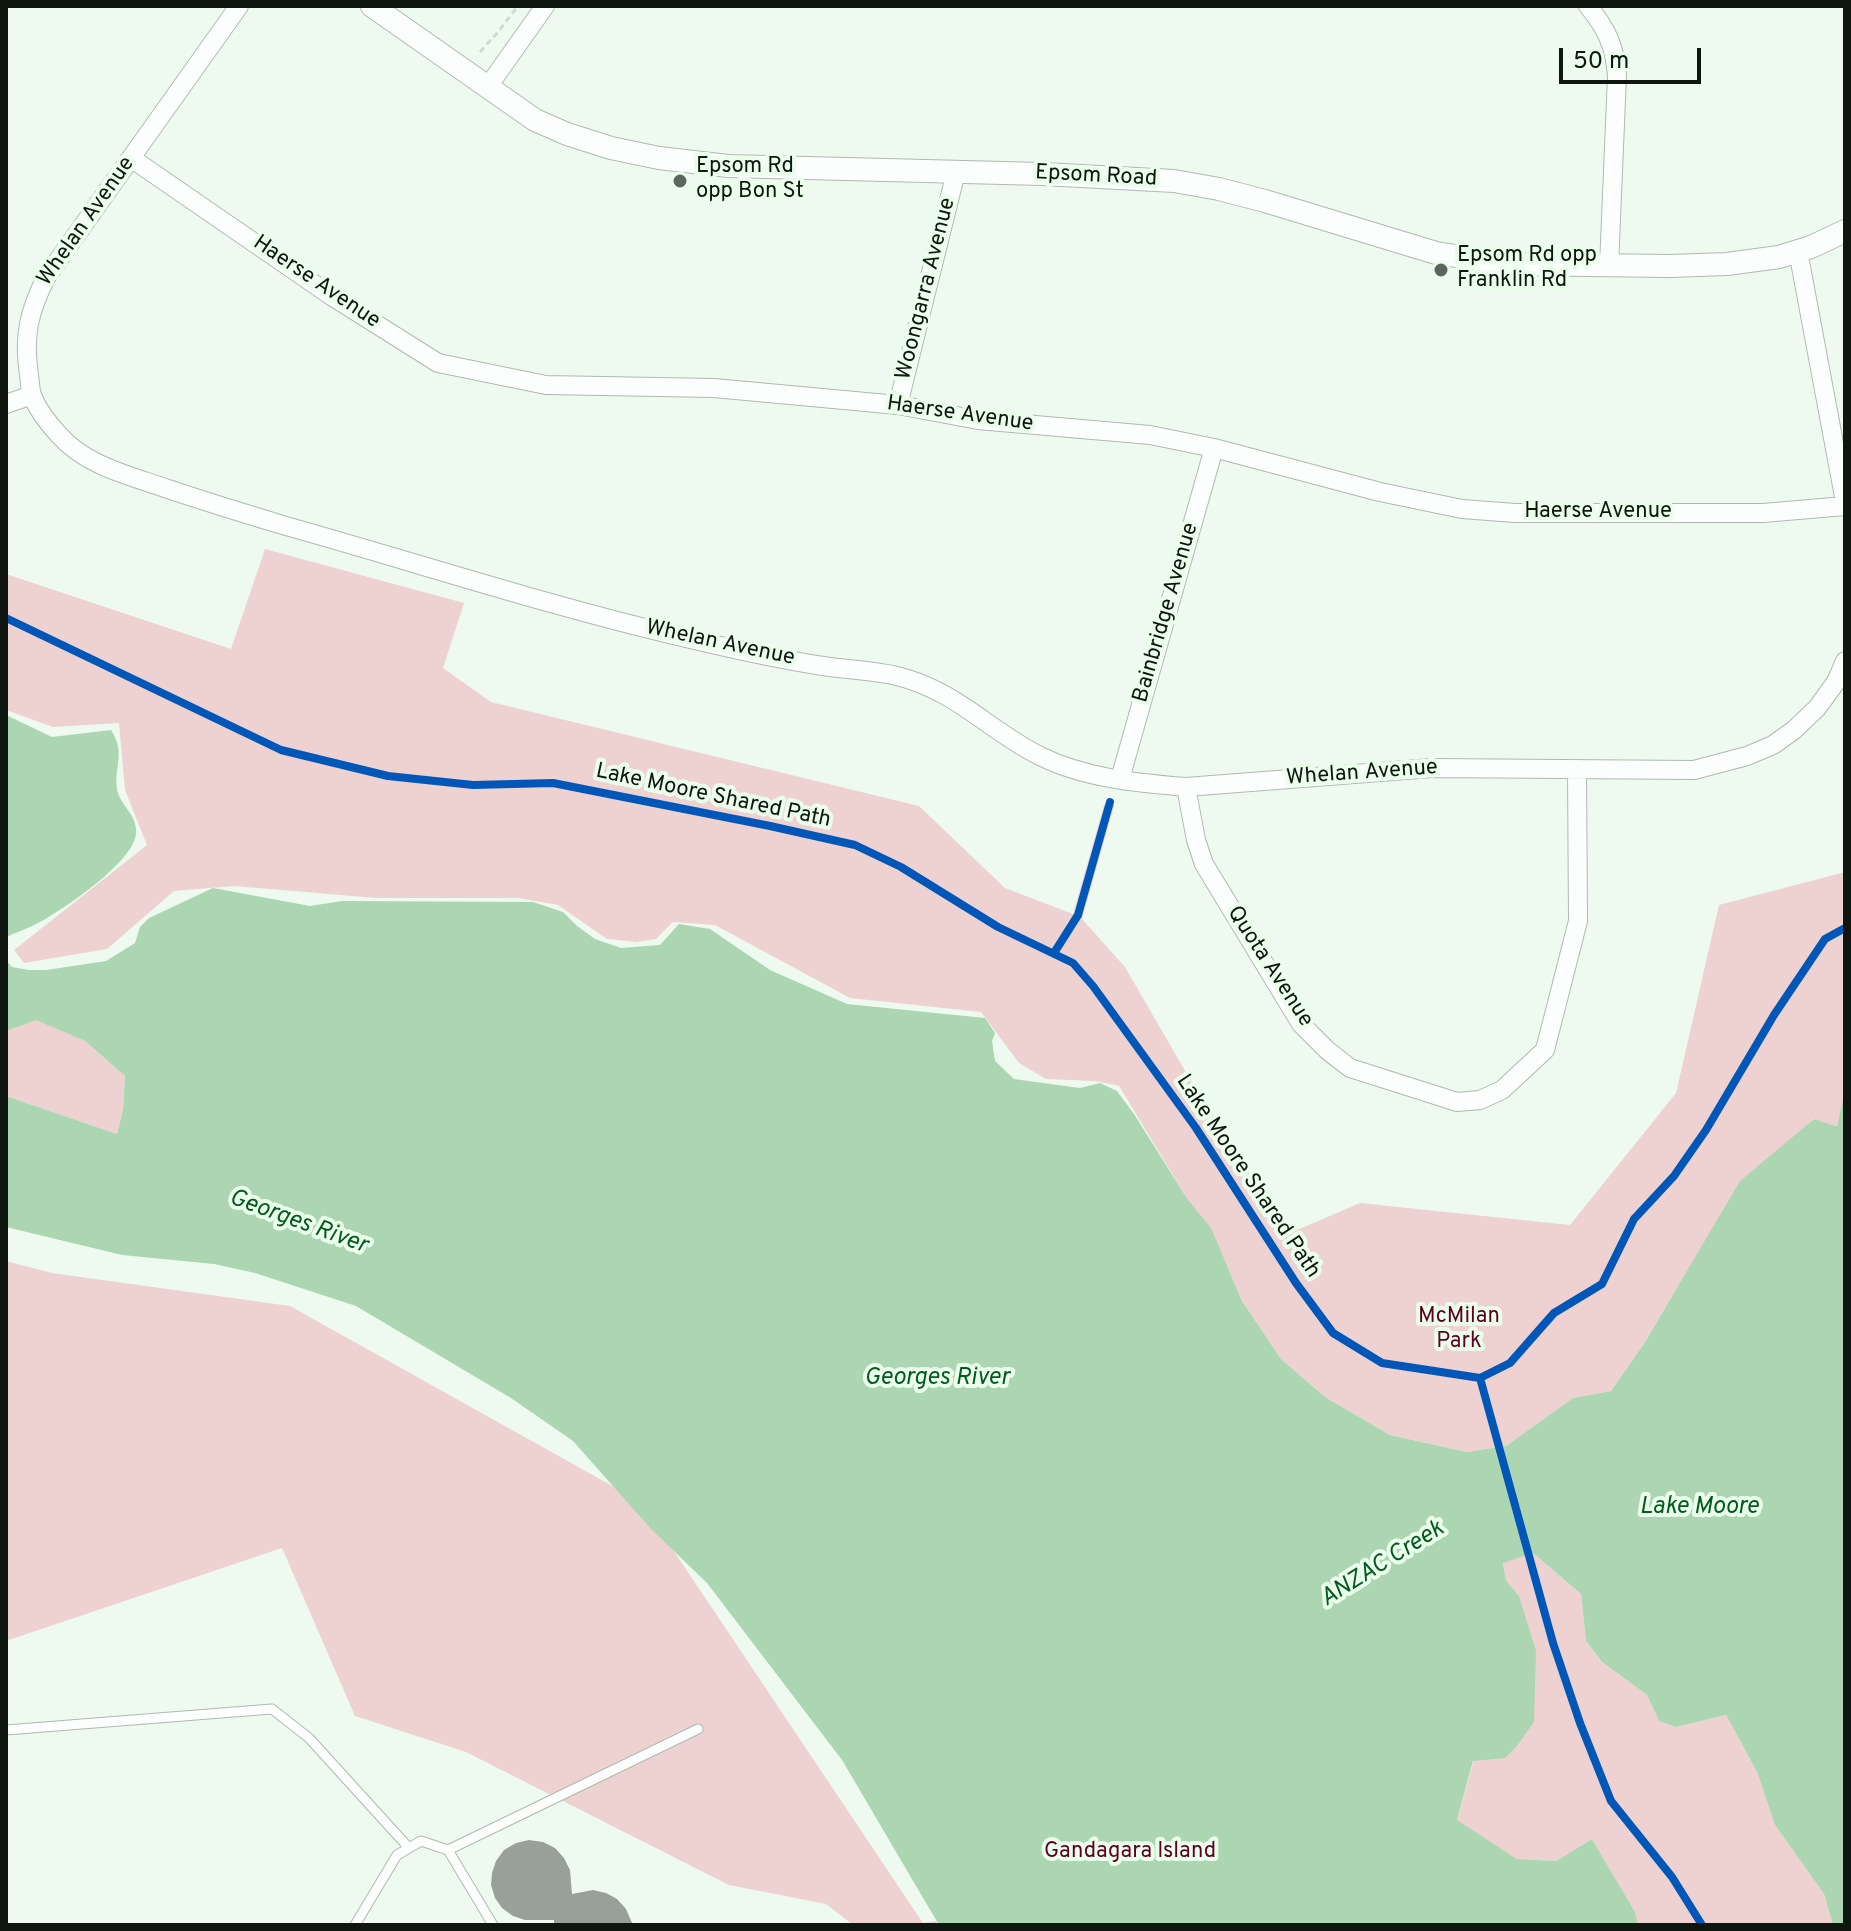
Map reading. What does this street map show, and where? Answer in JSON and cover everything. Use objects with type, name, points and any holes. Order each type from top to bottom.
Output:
[{"type":"street","name":"Whelan Avenue","points":[[239,6],[47,276],[36,297],[26,334],[25,354],[32,395],[60,437],[80,453],[113,470],[227,509],[589,615],[771,657],[902,677],[942,692],[1038,755],[1079,772],[1154,784],[1186,787],[1432,768],[1694,770],[1747,756],[1773,745],[1794,730],[1823,700],[1836,682],[1845,661]]},
{"type":"street","name":"Epsom Road","points":[[372,6],[535,120],[611,148],[659,158],[728,166],[1043,174],[1174,181],[1235,193],[1436,253],[1508,264],[1609,266],[1761,261],[1798,251],[1845,231]]},
{"type":"street","points":[[487,88],[545,6]]},
{"type":"street","points":[[1588,6],[1609,36],[1616,59],[1609,266]]},
{"type":"street","name":"Haerse Avenue","points":[[131,158],[333,297],[438,363],[546,385],[714,388],[898,405],[978,420],[1150,435],[1462,509],[1515,513],[1763,513],[1845,504]]},
{"type":"street","name":"Woongarra Avenue","points":[[898,405],[956,172]]},
{"type":"street","points":[[1798,251],[1845,504]]},
{"type":"street","points":[[6,404],[32,395]]},
{"type":"street","name":"Bainbridge Avenue","points":[[1120,779],[1214,448]]},
{"type":"street","name":"Quota Avenue","points":[[1186,787],[1204,864],[1301,1024],[1350,1068],[1457,1102],[1480,1100],[1502,1090],[1545,1050],[1578,921],[1577,769]]},
{"type":"lane","points":[[6,1730],[272,1709],[309,1738],[409,1848]]},
{"type":"lane","points":[[448,1850],[698,1729]]},
{"type":"lane","points":[[355,1925],[397,1855],[421,1841],[448,1850],[493,1925]]},
{"type":"path","points":[[480,52],[518,6]]},
{"type":"green space","name":"McMilan Park","points":[[265,549],[464,603],[443,668],[491,702],[919,806],[1005,888],[1073,914],[1104,805],[1114,806],[1082,919],[1125,967],[1188,1076],[1290,1233],[1360,1203],[1570,1225],[1676,1093],[1719,905],[1845,872],[1845,1129],[1813,1119],[1678,1286],[1611,1391],[1573,1398],[1506,1446],[1467,1452],[1390,1435],[1325,1397],[1281,1359],[1242,1301],[1225,1261],[1119,1086],[1095,1081],[1046,1079],[1019,1063],[981,1012],[850,998],[715,925],[673,922],[656,939],[636,942],[607,939],[558,905],[518,898],[376,898],[234,886],[174,891],[107,949],[24,963],[14,950],[147,845],[125,790],[119,723],[53,727],[6,710],[6,574],[231,649]]},
{"type":"green space","points":[[36,1019],[85,1041],[125,1076],[123,1109],[117,1134],[6,1096],[6,1031]]},
{"type":"green space","points":[[6,1261],[52,1273],[290,1306],[641,1502],[923,1923],[936,1921],[939,1925],[853,1925],[826,1904],[729,1885],[466,1752],[355,1716],[282,1548],[6,1641]]},
{"type":"green space","points":[[1533,1553],[1581,1594],[1586,1641],[1602,1662],[1647,1695],[1659,1721],[1676,1727],[1726,1715],[1757,1772],[1775,1825],[1824,1894],[1833,1925],[1638,1925],[1635,1912],[1592,1839],[1556,1861],[1517,1859],[1457,1821],[1519,1596],[1506,1580],[1503,1562]]},
{"type":"water","points":[[6,715],[52,737],[111,730],[119,752],[117,789],[134,820],[136,833],[124,857],[81,896],[51,916],[6,937]]},
{"type":"water","name":"Georges River","points":[[213,888],[310,906],[342,901],[533,902],[563,912],[595,939],[621,948],[660,945],[679,924],[710,929],[770,970],[847,1004],[985,1018],[995,1033],[992,1041],[995,1061],[1014,1079],[1080,1088],[1100,1083],[1117,1091],[1188,1200],[1211,1228],[1242,1301],[1281,1359],[1325,1397],[1390,1435],[1467,1452],[1506,1446],[1573,1398],[1611,1391],[1645,1342],[1740,1181],[1814,1119],[1845,1129],[1845,1925],[1833,1925],[1824,1894],[1775,1825],[1757,1772],[1726,1715],[1676,1727],[1659,1721],[1647,1695],[1602,1662],[1586,1641],[1581,1594],[1533,1553],[1503,1563],[1506,1580],[1519,1596],[1536,1651],[1534,1722],[1505,1758],[1473,1761],[1457,1820],[1517,1859],[1556,1861],[1592,1839],[1635,1912],[1638,1925],[939,1925],[842,1760],[707,1583],[651,1529],[573,1441],[511,1398],[356,1306],[255,1273],[214,1264],[122,1255],[6,1227],[6,1096],[117,1134],[123,1109],[125,1076],[85,1041],[36,1020],[6,1031],[6,960],[12,967],[29,970],[106,961],[135,943],[140,927],[149,918]]},
{"type":"building","points":[[529,1840],[555,1848],[564,1858],[570,1870],[572,1894],[593,1890],[606,1893],[626,1909],[633,1925],[554,1925],[554,1920],[525,1920],[502,1908],[491,1885],[496,1861],[504,1850]]},
{"type":"waterway","name":"ANZAC Creek","points":[[1839,1132],[1845,1104]]},
{"type":"cycle path","name":"Lake Moore Shared Path","points":[[6,618],[281,750],[388,776],[473,785],[553,783],[855,845],[901,867],[998,927],[1073,963],[1196,1128],[1296,1283],[1333,1333],[1382,1363],[1480,1378]]},
{"type":"cycle path","points":[[1054,953],[1078,915],[1110,802]]},
{"type":"cycle path","points":[[1480,1378],[1510,1363],[1554,1313],[1602,1284],[1634,1219],[1674,1176],[1706,1130],[1774,1015],[1825,939],[1845,928]]},
{"type":"cycle path","points":[[1480,1378],[1553,1643],[1611,1801],[1672,1877],[1702,1925]]},
{"type":"place","name":"Epsom Rd opp Bon St","points":[[680,181]]},
{"type":"place","name":"Epsom Rd opp Franklin Rd","points":[[1441,270]]},
{"type":"water label","name":"Lake Moore","points":[[1699,1508]]},
{"type":"park label","name":"Gandagara Island","points":[[1130,1853]]}]
